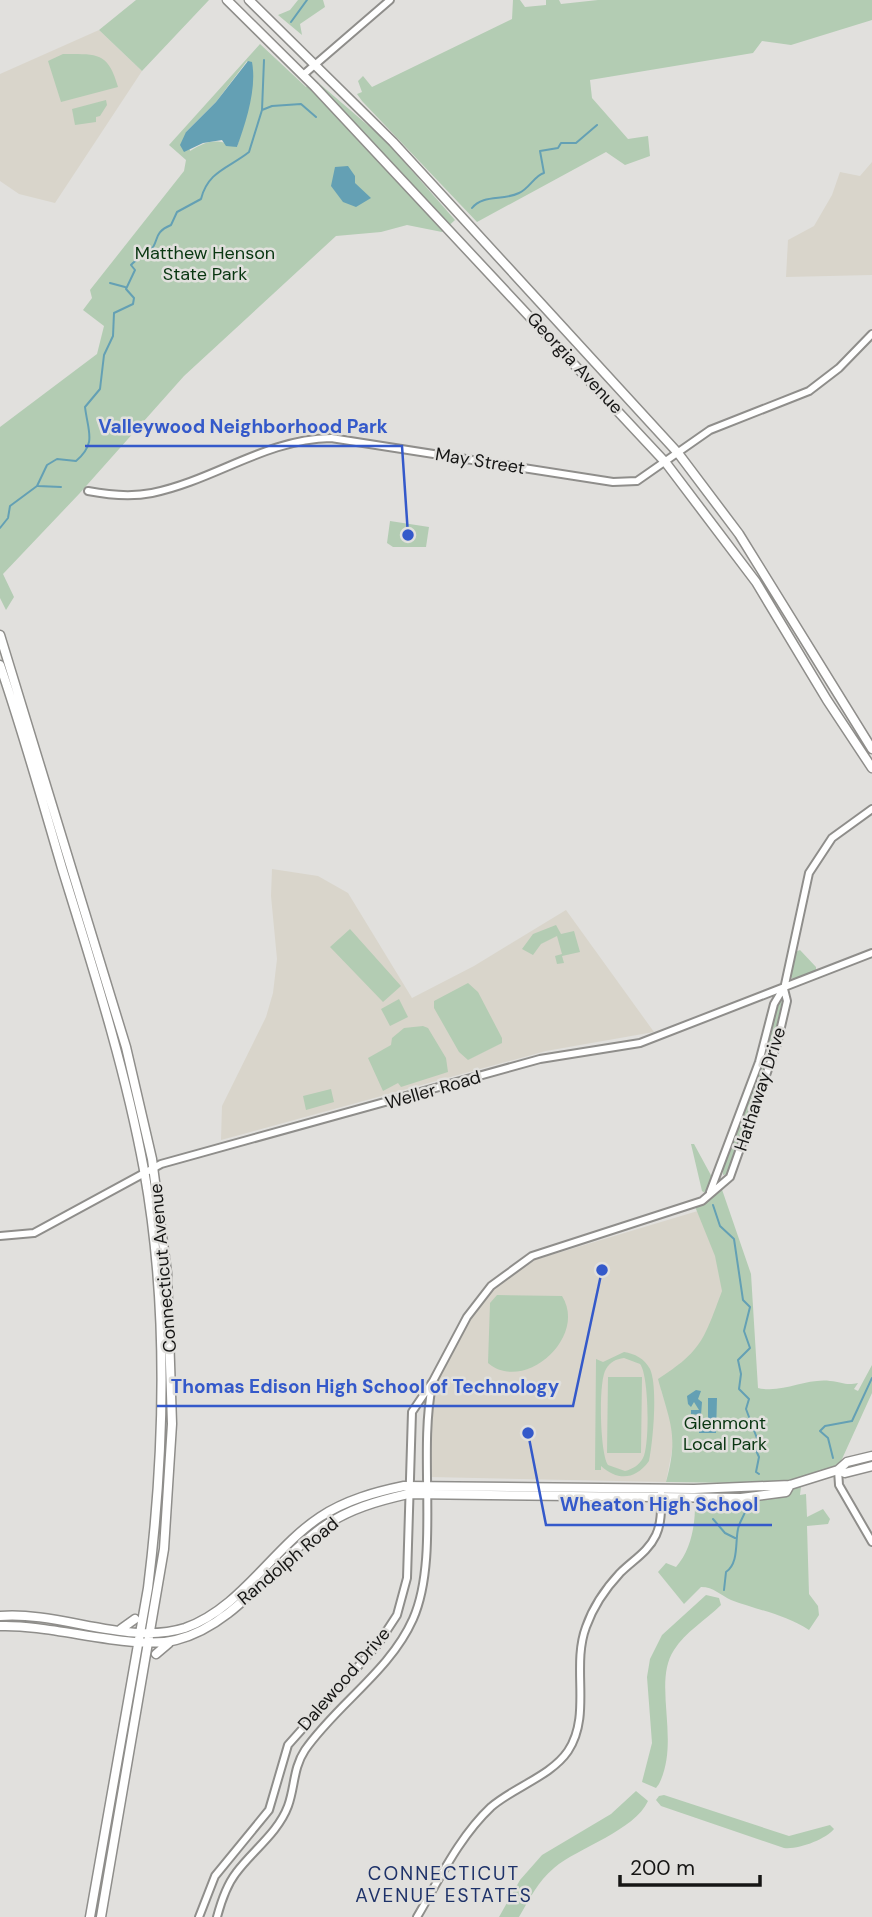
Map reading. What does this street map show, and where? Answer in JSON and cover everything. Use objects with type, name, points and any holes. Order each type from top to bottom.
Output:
[{"type":"main road","name":"Georgia Avenue","points":[[227,0],[303,75],[666,463],[756,582],[827,701],[872,768]]},
{"type":"main road","name":"Georgia Avenue","points":[[249,0],[315,62],[446,198],[678,453],[746,544],[872,750]]},
{"type":"main road","name":"Connecticut Avenue","points":[[0,635],[119,1021],[153,1167],[169,1298],[172,1424],[164,1549],[101,1917]]},
{"type":"main road","name":"Connecticut Avenue","points":[[0,665],[117,1049],[144,1172],[160,1309],[161,1446],[154,1538],[140,1637],[90,1917]]},
{"type":"main road","name":"Randolph Road","points":[[150,1638],[199,1622],[239,1591],[320,1517],[372,1492],[426,1488],[661,1492],[748,1497],[786,1492],[790,1485],[838,1470],[847,1462],[872,1455]]},
{"type":"main road","name":"Randolph Road","points":[[838,1470],[845,1473],[872,1466]]},
{"type":"main road","name":"Randolph Road","points":[[0,1626],[43,1627],[173,1641],[212,1625],[299,1546],[343,1515],[408,1490]]},
{"type":"main road","name":"Randolph Road","points":[[0,1616],[25,1615],[121,1629],[140,1637]]},
{"type":"main road","points":[[121,1629],[135,1619]]},
{"type":"main road","points":[[156,1654],[173,1641]]},
{"type":"street","points":[[303,75],[390,0]]},
{"type":"street","name":"May Street","points":[[88,491],[128,496],[154,493],[304,438],[331,438],[622,483],[637,481],[710,430],[808,391],[839,368],[872,334]]},
{"type":"street","name":"Hathaway Drive","points":[[702,1202],[718,1175],[764,1045],[774,1004],[784,989],[808,873],[832,838],[872,808]]},
{"type":"street","name":"Weller Road","points":[[0,1237],[34,1233],[153,1167],[540,1059],[640,1044],[872,953]]},
{"type":"street","name":"Hathaway Drive","points":[[721,1186],[730,1177],[777,1044],[787,1001],[784,989]]},
{"type":"street","name":"Dalewood Drive","points":[[200,1917],[215,1876],[269,1810],[288,1745],[378,1644],[397,1615],[407,1578],[412,1412],[433,1381],[475,1304],[512,1268],[547,1250],[702,1202],[721,1186]]},
{"type":"street","name":"Dalewood Drive","points":[[217,1917],[235,1874],[269,1835],[288,1807],[294,1774],[303,1752],[381,1666],[414,1618],[421,1593],[425,1560],[426,1414],[433,1381]]},
{"type":"street","points":[[838,1470],[839,1485],[872,1542]]},
{"type":"street","points":[[417,1917],[471,1829],[502,1798],[554,1766],[569,1750],[579,1724],[578,1668],[586,1626],[604,1593],[652,1542],[659,1526],[661,1492]]},
{"type":"shaded area","points":[[99,30],[142,71],[55,203],[19,194],[0,181],[0,74]]},
{"type":"shaded area","points":[[872,162],[872,275],[786,277],[788,240],[814,226],[832,195],[840,172],[860,176]]},
{"type":"shaded area","points":[[272,869],[318,876],[348,893],[412,998],[474,966],[566,910],[654,1032],[546,1051],[221,1140],[222,1106],[266,1017],[273,993],[277,959],[271,896]]},
{"type":"shaded area","points":[[701,1210],[741,1325],[661,1390],[673,1426],[674,1440],[666,1482],[430,1477],[430,1408],[435,1383],[463,1329],[485,1296],[531,1261]]},
{"type":"green space","points":[[136,0],[209,0],[142,71],[99,30]]},
{"type":"green space","points":[[298,0],[323,0],[325,7],[300,24],[302,35],[278,15],[290,10]]},
{"type":"green space","points":[[513,0],[520,0],[525,7],[546,5],[546,0],[559,0],[561,4],[598,0],[872,0],[872,20],[791,45],[762,41],[753,53],[590,80],[592,98],[628,139],[648,136],[650,156],[625,165],[606,152],[477,222],[362,101],[357,94],[362,92],[358,81],[363,76],[372,87],[512,19]]},
{"type":"green space","name":"Matthew Henson State Park","points":[[260,44],[306,87],[314,79],[385,140],[455,220],[442,232],[407,225],[381,232],[336,236],[184,376],[79,494],[3,574],[14,597],[6,610],[0,598],[0,427],[97,354],[104,326],[83,310],[92,298],[90,290],[184,171],[186,160],[169,145]],"holes":[[[247,61],[253,69],[249,105],[237,147],[213,142],[190,151],[186,132],[216,102]]]},
{"type":"green space","points":[[63,54],[100,57],[110,67],[118,87],[61,102],[48,61]]},
{"type":"green space","points":[[106,100],[107,105],[100,116],[96,117],[96,122],[75,125],[72,109]]},
{"type":"green space","points":[[390,521],[429,527],[426,547],[393,547],[387,543]]},
{"type":"green space","points":[[556,925],[561,934],[574,931],[580,952],[562,956],[564,963],[557,964],[555,956],[562,954],[557,936],[541,944],[533,955],[522,949],[533,934]]},
{"type":"green space","points":[[350,929],[401,986],[383,1002],[330,947]]},
{"type":"green space","points":[[800,950],[816,967],[816,971],[793,979],[790,976],[795,952]]},
{"type":"green space","points":[[468,983],[478,992],[502,1038],[502,1043],[468,1060],[459,1052],[434,1008],[434,1001]]},
{"type":"green space","points":[[783,996],[770,1058],[728,1174],[723,1175],[779,998]]},
{"type":"green space","points":[[399,999],[408,1017],[390,1026],[381,1009]]},
{"type":"green space","points":[[404,1028],[428,1028],[446,1058],[448,1072],[401,1087],[398,1083],[383,1091],[368,1058],[391,1045],[392,1038]]},
{"type":"green space","points":[[331,1089],[334,1102],[306,1110],[303,1096]]},
{"type":"green space","points":[[691,1144],[694,1144],[713,1179],[705,1193],[702,1191]]},
{"type":"green space","name":"Glenmont Local Park","points":[[717,1175],[751,1274],[758,1388],[776,1389],[834,1381],[858,1383],[854,1389],[858,1391],[872,1365],[872,1393],[842,1459],[838,1465],[802,1478],[800,1495],[806,1494],[807,1517],[823,1509],[830,1519],[828,1524],[807,1526],[809,1594],[818,1606],[819,1615],[809,1630],[790,1620],[731,1600],[706,1587],[701,1587],[684,1604],[658,1572],[666,1563],[676,1567],[685,1553],[693,1529],[695,1505],[712,1505],[741,1497],[742,1483],[666,1482],[672,1440],[658,1379],[693,1352],[711,1321],[722,1291],[715,1256],[694,1204],[702,1201]]},
{"type":"green space","points":[[497,1295],[562,1296],[568,1312],[560,1343],[534,1366],[518,1371],[503,1371],[488,1363],[490,1303]]},
{"type":"green space","points":[[624,1352],[639,1357],[650,1369],[654,1388],[654,1414],[649,1461],[632,1475],[620,1476],[601,1466],[601,1470],[595,1470],[596,1359],[603,1362]],"holes":[[[624,1358],[640,1364],[647,1395],[645,1451],[640,1463],[625,1471],[608,1465],[605,1458],[601,1402],[603,1376],[609,1364],[618,1359]]]},
{"type":"green space","points":[[608,1377],[642,1377],[641,1453],[607,1453]]},
{"type":"green space","points":[[706,1595],[719,1598],[721,1605],[684,1637],[668,1663],[665,1695],[668,1749],[665,1767],[656,1788],[642,1782],[652,1743],[647,1677],[650,1659],[662,1635]]},
{"type":"green space","points":[[636,1791],[648,1801],[641,1812],[619,1830],[565,1860],[548,1873],[519,1917],[499,1917],[520,1880],[542,1855],[611,1814]]},
{"type":"green space","points":[[664,1795],[789,1836],[830,1825],[834,1829],[811,1843],[784,1848],[661,1806],[656,1800]]},
{"type":"water","points":[[248,61],[252,62],[252,94],[237,147],[226,146],[222,140],[203,143],[184,152],[180,145],[186,132],[216,102]]},
{"type":"water","points":[[348,166],[355,176],[355,183],[371,198],[356,207],[343,202],[331,186],[335,167]]},
{"type":"water","points":[[696,1390],[701,1391],[698,1399],[702,1402],[701,1415],[691,1414],[691,1410],[699,1410],[694,1402],[691,1407],[688,1404],[687,1396]]},
{"type":"water","points":[[708,1398],[717,1398],[716,1433],[699,1433],[699,1420],[708,1419]]},
{"type":"waterway","points":[[291,22],[307,0]]},
{"type":"waterway","points":[[0,528],[8,518],[10,506],[37,486],[47,465],[57,459],[76,461],[87,448],[90,437],[85,407],[100,389],[104,355],[113,336],[114,313],[133,304],[134,298],[126,289],[135,270],[131,265],[150,251],[161,231],[171,225],[177,212],[201,199],[214,176],[249,152],[262,110],[264,60]]},
{"type":"waterway","points":[[262,110],[272,106],[301,104],[316,117]]},
{"type":"waterway","points":[[472,208],[487,199],[523,191],[544,173],[540,151],[558,148],[561,143],[576,143],[597,125]]},
{"type":"waterway","points":[[110,283],[125,287]]},
{"type":"waterway","points":[[38,486],[61,487]]},
{"type":"waterway","points":[[713,1205],[720,1226],[734,1239],[743,1300],[750,1307],[744,1331],[750,1348],[738,1360],[741,1374],[739,1389],[749,1399],[746,1409],[758,1441],[754,1446],[759,1457],[756,1472],[759,1474]]},
{"type":"waterway","points":[[833,1458],[828,1438],[820,1431],[825,1426],[852,1421],[872,1378]]},
{"type":"waterway","points":[[724,1590],[726,1572],[735,1558],[738,1529],[747,1507]]},
{"type":"waterway","points":[[713,1519],[725,1533],[735,1538]]},
{"type":"place","name":"Valleywood Neighborhood Park","points":[[408,535]]},
{"type":"place","name":"Thomas Edison High School of Technology","points":[[602,1270]]},
{"type":"place","name":"Wheaton High School","points":[[528,1433]]},
{"type":"district","name":"CONNECTICUT AVENUE ESTATES","points":[[444,1884]]}]
